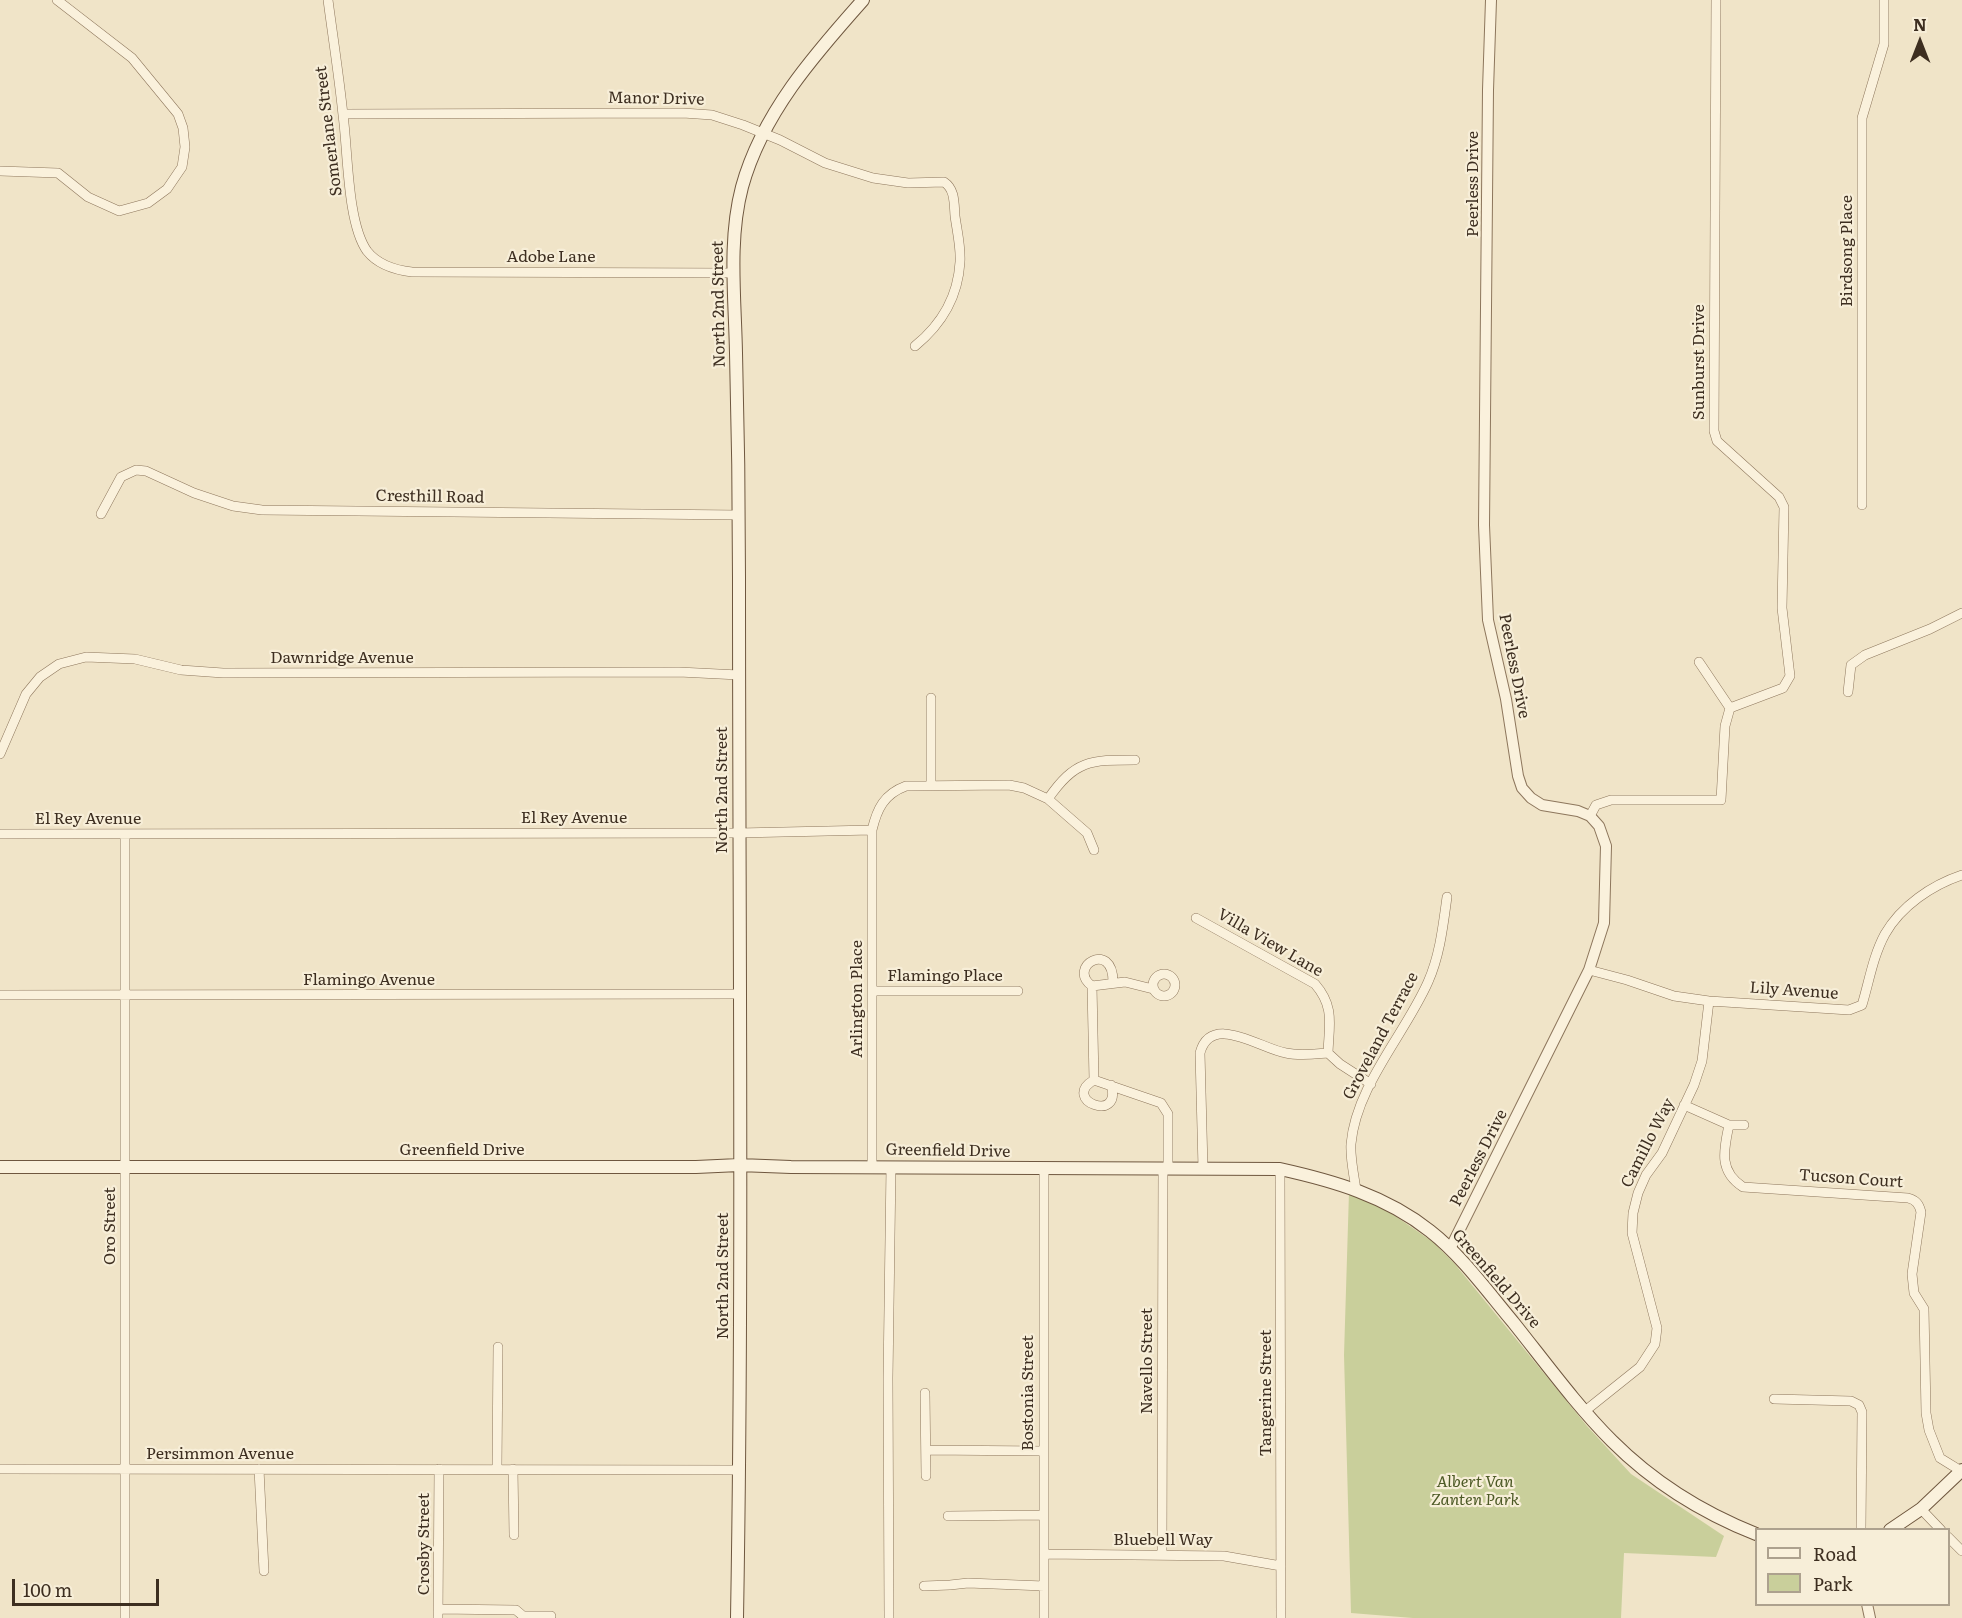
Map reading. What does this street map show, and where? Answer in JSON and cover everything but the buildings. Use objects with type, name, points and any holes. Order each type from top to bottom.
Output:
[{"type":"main road","name":"North 2nd Street","points":[[737,1618],[739,515],[734,241],[737,209],[747,170],[763,132],[786,94],[863,0]]},
{"type":"main road","name":"Greenfield Drive","points":[[0,1167],[696,1167],[739,1165],[1280,1169],[1356,1190],[1380,1200],[1429,1230],[1450,1249],[1490,1294],[1612,1441],[1642,1468],[1673,1491],[1714,1516],[1755,1534]]},
{"type":"main road","points":[[1893,1528],[1921,1509],[1962,1471]]},
{"type":"street","points":[[0,171],[58,173],[88,197],[119,211],[148,203],[167,189],[182,167],[185,147],[183,128],[178,114],[132,58],[57,0]]},
{"type":"street","name":"Somerlane Street","points":[[328,0],[351,194],[357,226],[366,249],[371,255]]},
{"type":"street","name":"Peerless Drive","points":[[1450,1249],[1589,970],[1604,922],[1606,846],[1599,826],[1590,816],[1542,805],[1522,788],[1518,776],[1506,699],[1488,620],[1484,525],[1491,0]]},
{"type":"street","name":"Sunburst Drive","points":[[1716,0],[1714,431],[1717,441],[1779,498],[1784,507],[1782,608],[1790,676],[1783,688],[1730,708]]},
{"type":"street","name":"Birdsong Place","points":[[1862,505],[1862,118],[1884,44],[1884,0]]},
{"type":"street","name":"Manor Drive","points":[[343,114],[683,113],[712,115],[763,132],[825,163],[873,178],[908,183],[944,182],[952,190],[960,260],[958,277],[949,309],[931,333],[915,346]]},
{"type":"street","name":"Adobe Lane","points":[[371,255],[392,268],[412,272],[734,273]]},
{"type":"street","name":"Cresthill Road","points":[[100,514],[121,477],[136,470],[146,471],[194,493],[233,506],[262,510],[739,515]]},
{"type":"street","points":[[1848,692],[1851,665],[1865,655],[1930,629],[1962,613]]},
{"type":"street","name":"Dawnridge Avenue","points":[[0,754],[26,694],[39,676],[59,664],[86,657],[135,659],[181,670],[223,673],[678,672],[739,675]]},
{"type":"street","points":[[1590,816],[1596,805],[1611,800],[1721,800],[1725,726],[1730,708],[1699,662]]},
{"type":"street","points":[[931,698],[931,785]]},
{"type":"street","points":[[1048,799],[1059,784],[1076,769],[1099,760],[1135,760]]},
{"type":"street","points":[[872,830],[877,809],[897,789],[906,786],[1009,785],[1024,788],[1048,799],[1087,833],[1094,850]]},
{"type":"street","name":"El Rey Avenue","points":[[0,834],[739,833],[872,830]]},
{"type":"street","name":"Arlington Place","points":[[872,830],[872,1167]]},
{"type":"street","name":"Oro Street","points":[[125,834],[125,1618]]},
{"type":"street","name":"Lily Avenue","points":[[1589,970],[1674,996],[1709,1001],[1849,1010],[1862,1005],[1869,976],[1884,935],[1903,911],[1923,894],[1962,875]]},
{"type":"street","name":"Groveland Terrace","points":[[1356,1190],[1351,1147],[1356,1117],[1371,1084],[1428,982],[1440,946],[1447,897]]},
{"type":"street","name":"Villa View Lane","points":[[1196,918],[1316,984],[1324,994],[1330,1008],[1328,1053]]},
{"type":"street","points":[[1094,1080],[1092,986],[1086,981],[1084,972],[1087,964],[1094,960],[1109,963],[1113,982]]},
{"type":"street","points":[[1092,986],[1125,982],[1153,989]]},
{"type":"street","name":"Flamingo Place","points":[[872,991],[1018,992]]},
{"type":"street","name":"Flamingo Avenue","points":[[0,994],[739,994]]},
{"type":"street","name":"Camillo Way","points":[[1585,1411],[1640,1367],[1655,1344],[1657,1328],[1632,1233],[1633,1213],[1646,1175],[1662,1153],[1694,1085],[1702,1061],[1709,1001]]},
{"type":"street","points":[[1203,1168],[1200,1053],[1202,1045],[1208,1038],[1221,1034],[1251,1040],[1285,1053],[1328,1053],[1340,1064],[1371,1084]]},
{"type":"street","points":[[1094,1080],[1111,1085],[1112,1096],[1108,1103],[1100,1106],[1092,1105],[1086,1100],[1087,1084],[1094,1080]]},
{"type":"street","name":"Navello Street","points":[[1111,1085],[1161,1103],[1167,1109],[1162,1555]]},
{"type":"street","points":[[1684,1105],[1729,1125],[1744,1125]]},
{"type":"street","name":"Tucson Court","points":[[1729,1125],[1723,1155],[1730,1173],[1743,1187],[1908,1198],[1920,1206],[1912,1274],[1914,1293],[1924,1309],[1926,1413],[1929,1430],[1940,1458],[1962,1471]]},
{"type":"street","points":[[889,1618],[888,1378],[891,1167]]},
{"type":"street","name":"Bostonia Street","points":[[1044,1169],[1044,1618]]},
{"type":"street","name":"Tangerine Street","points":[[1280,1169],[1281,1618]]},
{"type":"street","points":[[498,1347],[497,1469],[739,1470]]},
{"type":"street","points":[[925,1393],[926,1476]]},
{"type":"street","points":[[1774,1399],[1851,1401],[1859,1405],[1862,1412],[1861,1528]]},
{"type":"street","points":[[926,1450],[1043,1451]]},
{"type":"street","name":"Persimmon Avenue","points":[[0,1469],[497,1469]]},
{"type":"street","points":[[259,1469],[264,1572]]},
{"type":"street","name":"Crosby Street","points":[[438,1614],[439,1469]]},
{"type":"street","points":[[513,1469],[514,1535]]},
{"type":"street","points":[[1921,1509],[1939,1528]]},
{"type":"street","points":[[948,1516],[1043,1515]]},
{"type":"street","points":[[1950,1539],[1962,1551]]},
{"type":"street","name":"Bluebell Way","points":[[1044,1554],[1224,1556],[1281,1566]]},
{"type":"street","points":[[924,1586],[968,1583],[1044,1586]]},
{"type":"street","points":[[438,1614],[516,1610],[523,1616],[551,1616]]},
{"type":"green space","name":"Albert Van Zanten Park","points":[[1349,1192],[1388,1211],[1433,1242],[1454,1263],[1587,1426],[1631,1474],[1724,1536],[1716,1557],[1624,1553],[1621,1618],[1413,1618],[1351,1613],[1344,1355]]}]
